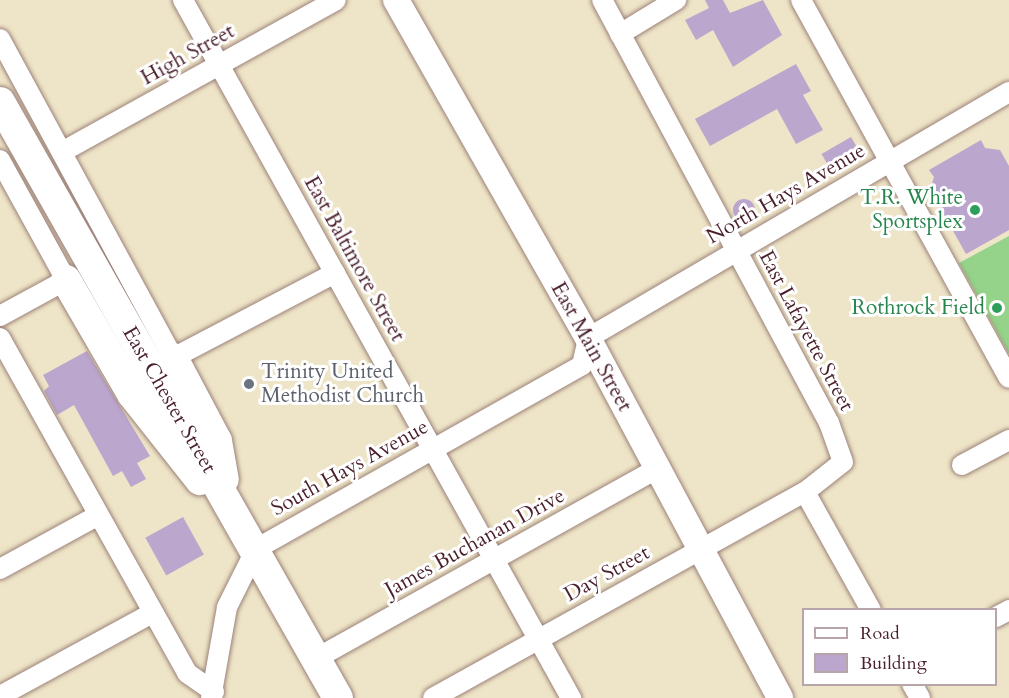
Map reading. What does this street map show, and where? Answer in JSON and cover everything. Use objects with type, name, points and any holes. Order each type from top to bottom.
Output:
[{"type":"highway","name":"East Chester Street","points":[[0,102],[102,286],[256,549],[338,698]]},
{"type":"highway","points":[[66,280],[132,394],[189,471],[228,503]]},
{"type":"highway","points":[[173,358],[217,441],[228,503]]},
{"type":"main road","name":"East Main Street","points":[[396,0],[588,338],[698,551],[780,698]]},
{"type":"street","name":"East Baltimore Street","points":[[183,0],[571,698]]},
{"type":"street","name":"High Street","points":[[62,152],[336,0]]},
{"type":"street","name":"East Lafayette Street","points":[[602,0],[829,423],[843,462],[805,492]]},
{"type":"street","points":[[620,34],[676,0]]},
{"type":"street","points":[[801,0],[888,162],[1009,378]]},
{"type":"street","points":[[0,39],[173,358],[335,273]]},
{"type":"street","name":"North Hays Avenue","points":[[588,338],[1009,92]]},
{"type":"street","points":[[0,160],[66,280],[0,316]]},
{"type":"street","points":[[0,338],[46,413],[97,516],[187,673],[212,695]]},
{"type":"street","name":"South Hays Avenue","points":[[256,549],[582,365],[588,338]]},
{"type":"street","points":[[962,465],[1009,440]]},
{"type":"street","name":"James Buchanan Drive","points":[[317,658],[657,470]]},
{"type":"street","points":[[805,492],[870,608]]},
{"type":"street","name":"Day Street","points":[[433,698],[805,492]]},
{"type":"street","points":[[0,569],[97,516]]},
{"type":"street","points":[[212,695],[227,607],[256,549]]},
{"type":"street","points":[[0,696],[152,613]]},
{"type":"green space","name":"Rothrock Field","points":[[1009,236],[1009,354],[959,263]]},
{"type":"building","points":[[705,0],[723,0],[730,13],[763,0],[782,35],[733,67],[713,30],[696,40],[685,20],[709,8]]},
{"type":"building","points":[[796,64],[811,91],[803,95],[823,130],[796,144],[777,109],[710,146],[695,119]]},
{"type":"building","points":[[851,137],[863,158],[834,175],[822,154]]},
{"type":"building","name":"T.R. White Sportsplex","points":[[981,140],[985,148],[1000,150],[1009,166],[1009,230],[966,254],[930,190],[934,177],[929,170]]},
{"type":"building","points":[[744,199],[752,202],[755,210],[752,218],[744,221],[736,218],[733,210],[736,202]]},
{"type":"building","points":[[87,351],[150,456],[137,463],[146,479],[131,487],[122,471],[113,476],[74,405],[57,415],[44,391],[49,386],[43,375]]},
{"type":"building","points":[[183,517],[204,555],[166,575],[145,538]]},
{"type":"place","name":"T.R. White Sportsplex","points":[[975,210]]},
{"type":"place","name":"Rothrock Field","points":[[997,308]]},
{"type":"place","name":"Trinity United Methodist Church","points":[[249,384]]}]
